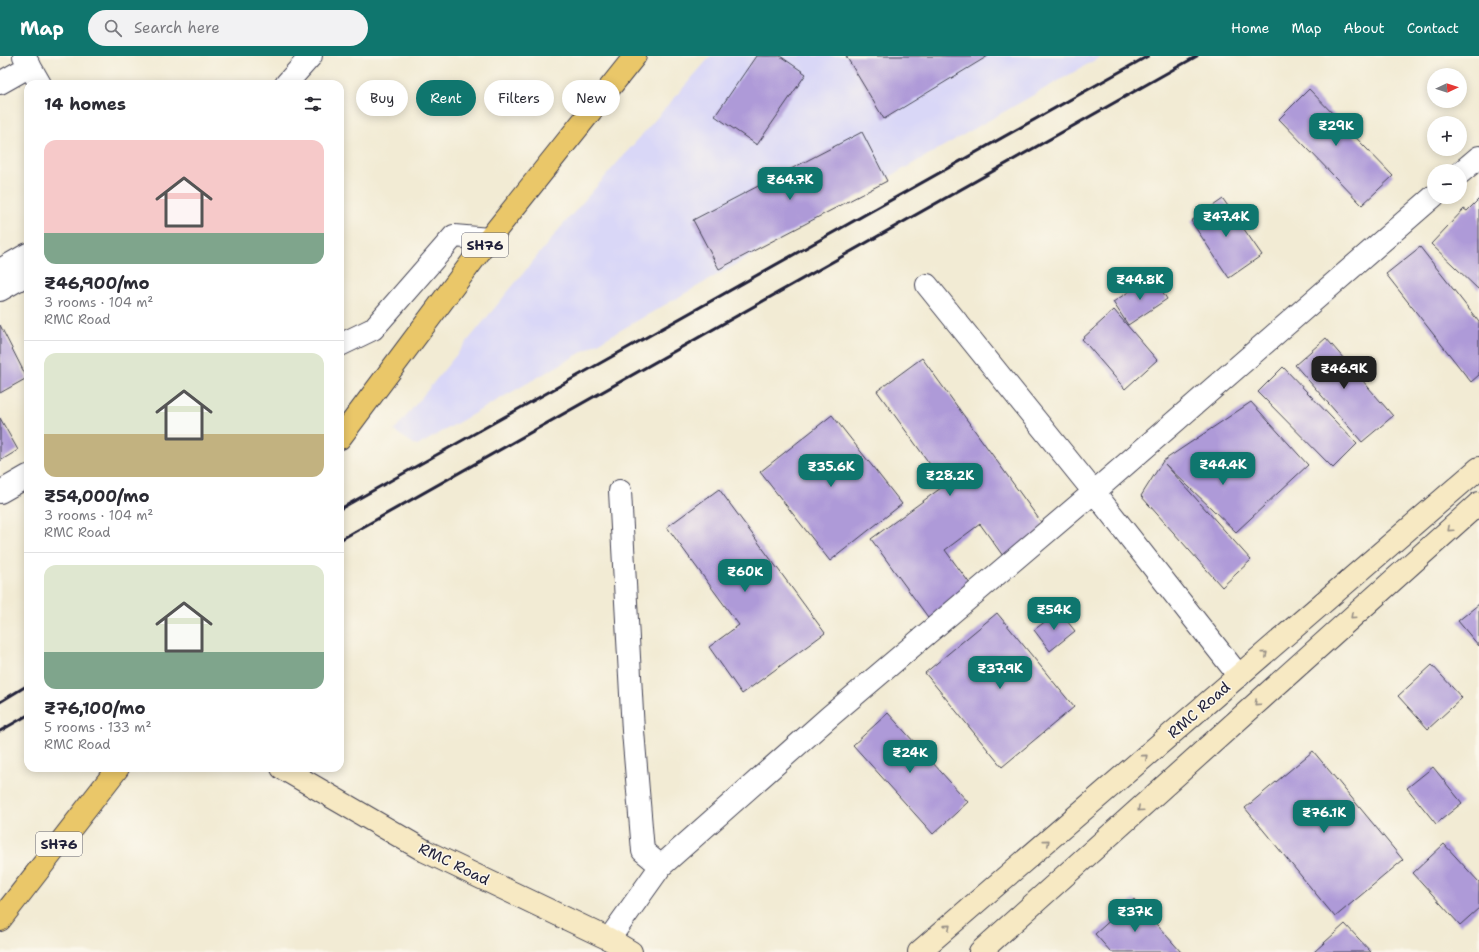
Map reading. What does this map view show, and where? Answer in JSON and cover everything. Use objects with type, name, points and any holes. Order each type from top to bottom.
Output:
[{"type":"main road","name":"SH76","points":[[344,433],[489,239],[635,56]]},
{"type":"main road","name":"SH76","points":[[0,920],[115,772]]},
{"type":"street","points":[[290,80],[311,56]]},
{"type":"street","points":[[0,83],[31,69]]},
{"type":"street","points":[[1467,167],[1479,157]]},
{"type":"street","points":[[609,939],[661,866],[829,718],[1094,492],[1427,202]]},
{"type":"street","points":[[344,343],[373,329],[454,236],[489,239]]},
{"type":"street","points":[[0,270],[24,256]]},
{"type":"street","points":[[0,290],[24,276]]},
{"type":"street","points":[[927,285],[1094,492],[1239,676]]},
{"type":"street","name":"RMC Road","points":[[919,952],[1479,468]]},
{"type":"street","points":[[0,492],[24,478]]},
{"type":"street","points":[[620,491],[633,731],[643,851],[661,866]]},
{"type":"street","points":[[980,952],[1479,503]]},
{"type":"street","name":"RMC Road","points":[[289,772],[425,851],[609,939],[631,952]]},
{"type":"shaded area","points":[[711,56],[1102,56],[417,446],[394,431],[561,227]]},
{"type":"building","points":[[756,56],[780,56],[806,74],[757,145],[715,116]]},
{"type":"building","points":[[846,56],[988,56],[884,119]]},
{"type":"building","points":[[1309,89],[1393,176],[1362,205],[1279,119]]},
{"type":"building","points":[[862,132],[887,181],[719,269],[693,220]]},
{"type":"building","points":[[1223,199],[1262,255],[1229,278],[1191,221]]},
{"type":"building","points":[[1479,199],[1479,290],[1431,244],[1464,209],[1467,211]]},
{"type":"building","points":[[1420,247],[1479,322],[1479,375],[1471,382],[1386,274]]},
{"type":"building","points":[[1153,276],[1167,299],[1128,325],[1113,302]]},
{"type":"building","points":[[1114,310],[1157,360],[1125,389],[1082,339]]},
{"type":"building","points":[[0,325],[24,372],[24,380],[0,393]]},
{"type":"building","points":[[1326,338],[1393,416],[1362,442],[1295,365]]},
{"type":"building","points":[[922,358],[1052,537],[1011,567],[980,524],[945,550],[976,592],[933,624],[871,539],[945,485],[877,391]]},
{"type":"building","points":[[1283,367],[1357,444],[1333,468],[1258,392]]},
{"type":"building","points":[[1251,402],[1308,465],[1236,532],[1165,464],[1251,560],[1222,587],[1141,496],[1163,461]]},
{"type":"building","points":[[832,415],[902,504],[830,561],[760,472]]},
{"type":"building","points":[[0,418],[18,450],[0,461]]},
{"type":"building","points":[[719,489],[825,633],[742,694],[709,647],[739,625],[667,527]]},
{"type":"building","points":[[1479,604],[1479,646],[1458,621]]},
{"type":"building","points":[[1059,611],[1075,631],[1050,651],[1034,630]]},
{"type":"building","points":[[997,613],[1074,707],[1002,767],[925,673]]},
{"type":"building","points":[[1432,665],[1462,698],[1428,729],[1398,696]]},
{"type":"building","points":[[888,713],[968,802],[933,834],[853,745]]},
{"type":"building","points":[[1313,751],[1403,860],[1335,917],[1245,808]]},
{"type":"building","points":[[1433,767],[1462,803],[1436,824],[1407,788]]},
{"type":"building","points":[[1444,844],[1479,882],[1479,908],[1460,925],[1413,873]]},
{"type":"building","points":[[1134,899],[1181,952],[1111,952],[1095,934]]},
{"type":"building","points":[[1345,924],[1371,952],[1314,952]]},
{"type":"railway","points":[[344,507],[1148,56]]},
{"type":"railway","points":[[344,538],[1197,56]]},
{"type":"railway","points":[[0,702],[24,687]]},
{"type":"railway","points":[[0,731],[24,717]]}]
